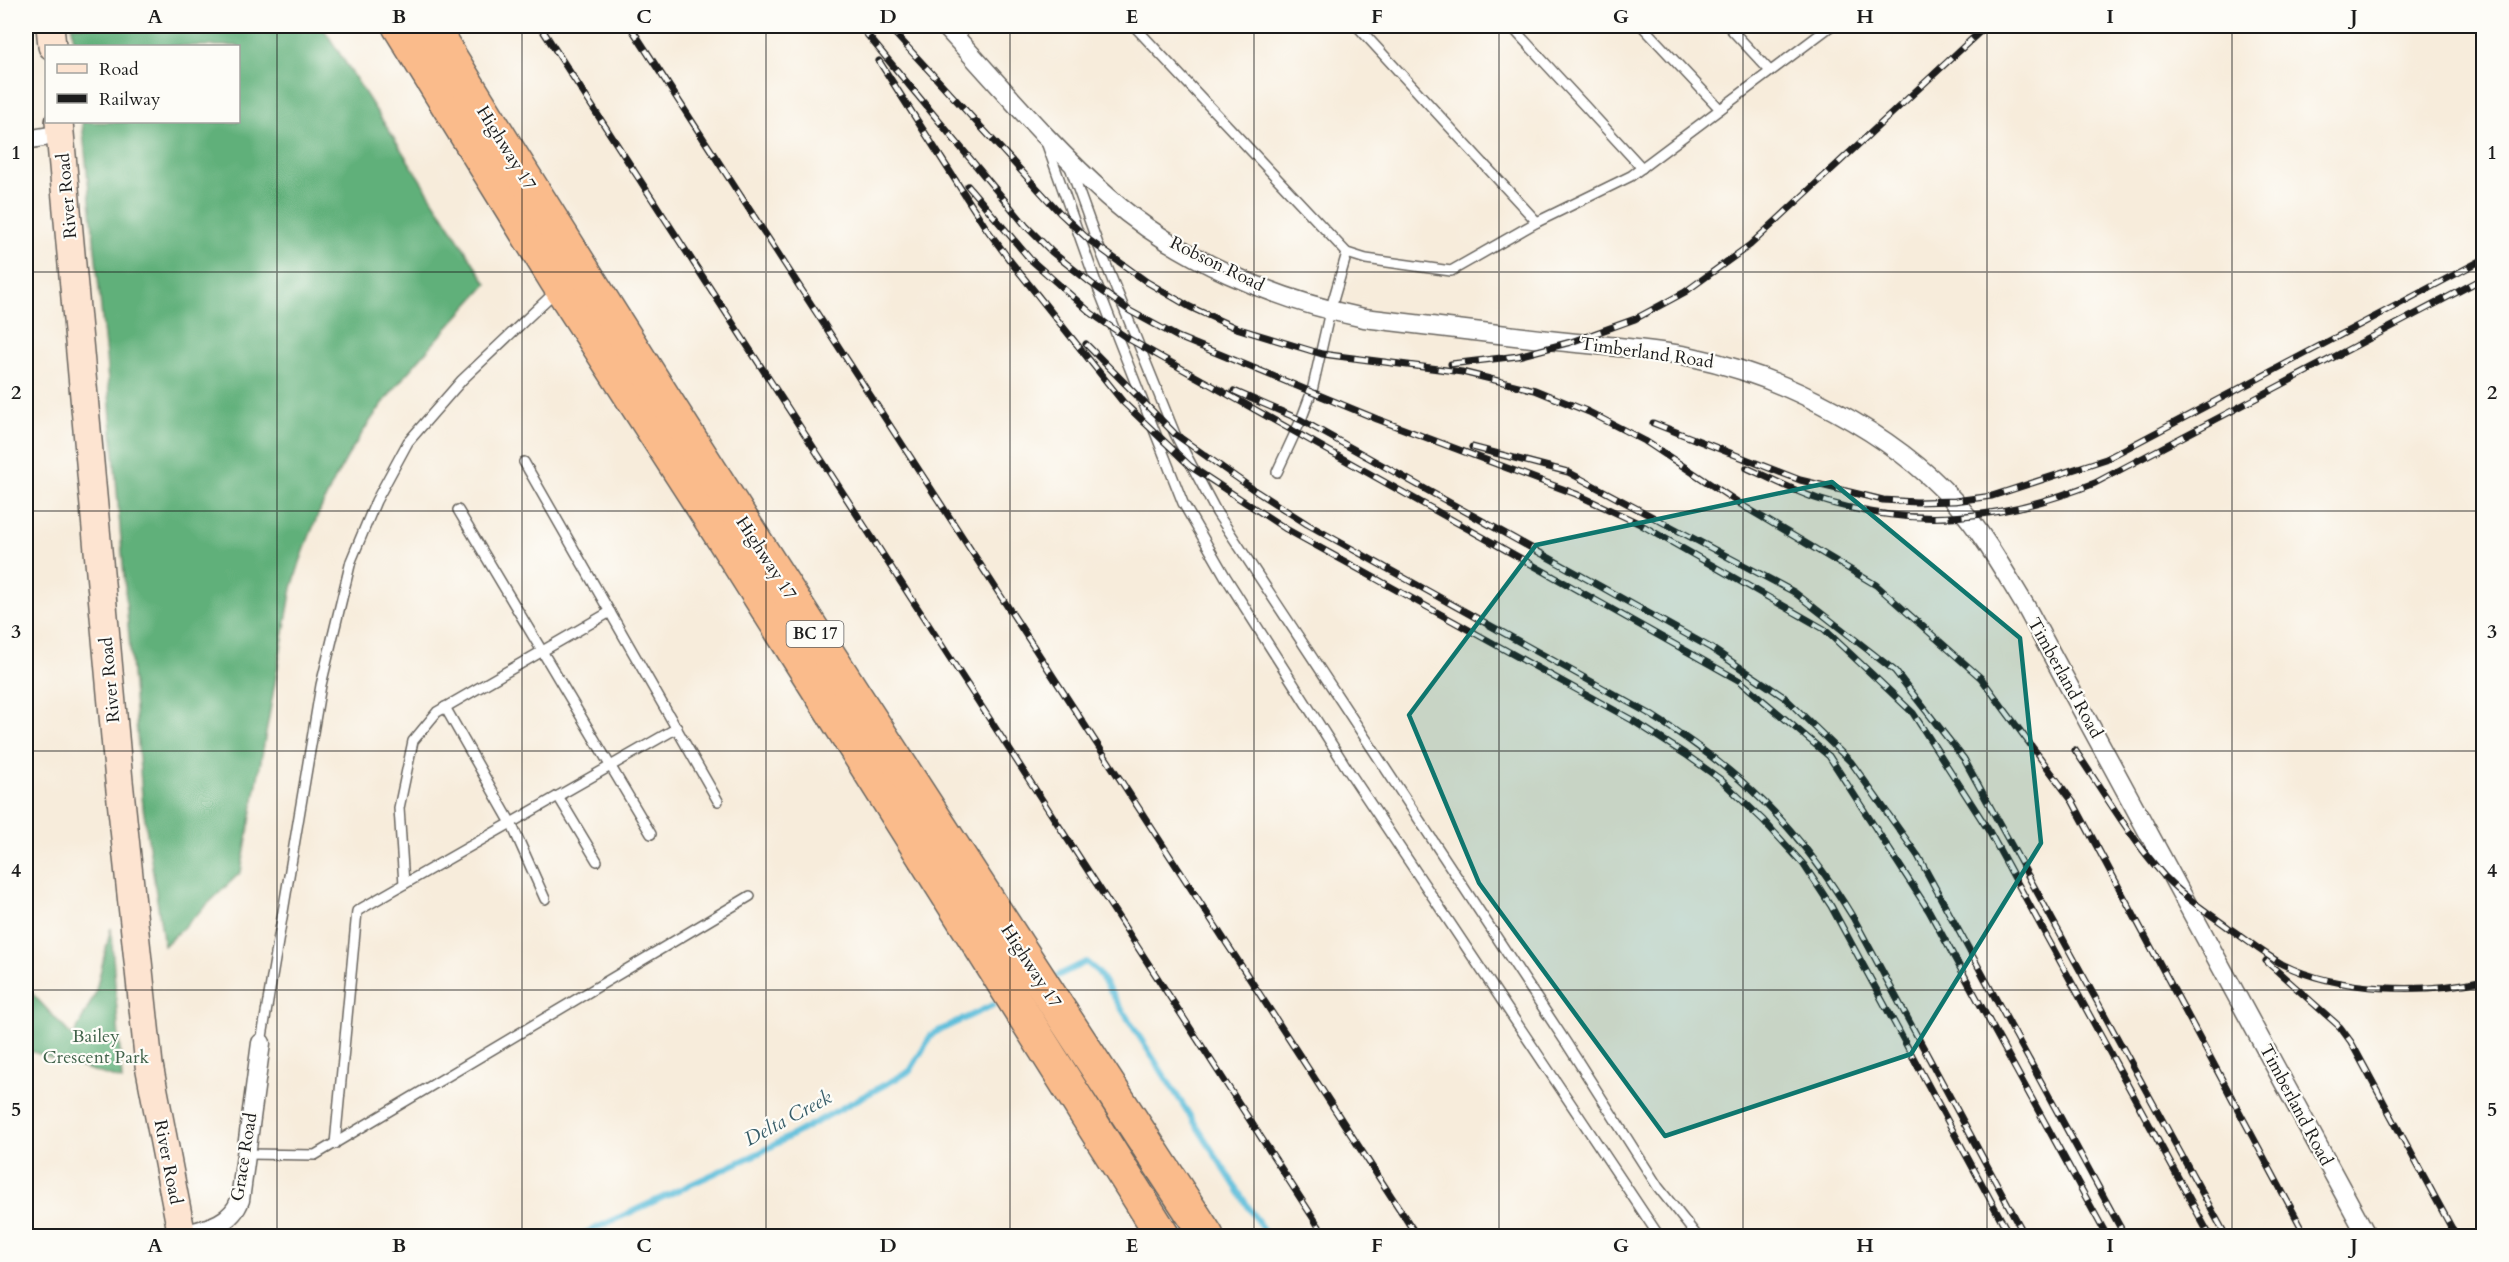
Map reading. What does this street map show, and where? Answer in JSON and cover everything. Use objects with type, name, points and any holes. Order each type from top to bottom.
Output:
[{"type":"highway","name":"Highway 17","points":[[399,26],[560,287],[724,540],[1163,1236]]},
{"type":"highway","name":"Highway 17","points":[[431,26],[575,259],[714,477],[1207,1236]]},
{"type":"street","points":[[50,26],[52,45]]},
{"type":"street","name":"Robson Road","points":[[945,26],[1041,130],[1109,198],[1151,230],[1193,256],[1246,280],[1330,311],[1364,318],[1571,342]]},
{"type":"street","points":[[26,140],[60,128]]},
{"type":"street","name":"River Road","points":[[60,128],[120,792],[148,1065],[182,1236]]},
{"type":"street","name":"Timberland Road","points":[[1571,342],[1692,357],[1779,383],[1827,406],[1887,444],[1955,501],[1995,556],[2026,607],[2367,1236]]},
{"type":"street","name":"Grace Road","points":[[182,1236],[223,1222],[236,1210],[240,1200],[261,1043]]},
{"type":"lane","points":[[1134,26],[1347,253],[1451,271],[1537,222],[1631,176],[1827,27]]},
{"type":"lane","points":[[1357,26],[1537,222]]},
{"type":"lane","points":[[1511,26],[1642,168]]},
{"type":"lane","points":[[1642,26],[1720,109]]},
{"type":"lane","points":[[1728,26],[1770,71]]},
{"type":"lane","points":[[1041,130],[1098,288],[1183,503],[1225,576],[1348,770],[1659,1236]]},
{"type":"lane","points":[[1066,155],[1099,247],[1175,434],[1217,513],[1567,1044],[1658,1187],[1697,1236]]},
{"type":"lane","points":[[1276,471],[1301,420],[1312,391],[1330,311],[1347,253]]},
{"type":"lane","points":[[261,1043],[321,685],[351,561],[376,501],[408,442],[462,380],[560,287]]},
{"type":"lane","points":[[524,462],[718,801]]},
{"type":"lane","points":[[458,510],[651,834]]},
{"type":"lane","points":[[404,884],[399,808],[413,741],[437,712],[610,612]]},
{"type":"lane","points":[[446,707],[511,823],[545,899]]},
{"type":"lane","points":[[335,1143],[357,911],[677,728]]},
{"type":"lane","points":[[558,796],[597,861]]},
{"type":"lane","points":[[246,1154],[315,1155],[750,896]]},
{"type":"highlighted area","points":[[1832,482],[2020,638],[2041,843],[1911,1054],[1665,1136],[1479,883],[1409,715],[1536,545]]},
{"type":"green space","points":[[72,26],[322,26],[487,284],[389,395],[350,453],[329,490],[312,528],[292,588],[241,872],[164,946],[143,807],[106,357],[82,123],[240,123],[240,45],[74,45]]},
{"type":"green space","name":"Bailey Crescent Park","points":[[111,928],[122,1080],[26,1050],[26,987],[73,1037],[95,994]]},
{"type":"waterway","name":"Delta Creek","points":[[1057,976],[1086,962],[1098,972],[1267,1236]]},
{"type":"waterway","name":"Delta Creek","points":[[579,1236],[761,1152],[910,1071],[932,1034],[993,1005]]},
{"type":"railway","points":[[540,26],[1325,1236]]},
{"type":"railway","points":[[630,26],[1417,1236]]},
{"type":"railway","points":[[860,26],[1026,226],[1052,252],[1130,311],[1178,337],[1377,419],[1576,494],[1638,523],[1824,629],[1913,713],[1989,831],[2210,1236]]},
{"type":"railway","points":[[888,26],[1060,213],[1089,240],[1147,282],[1190,307],[1236,328],[1322,354],[1462,372],[1535,390],[1589,412],[1645,441],[1745,507],[1876,585],[1981,678],[2073,802],[2306,1236]]},
{"type":"railway","points":[[1451,364],[1518,356],[1571,342],[1635,319],[1685,292],[1750,245],[1986,26]]},
{"type":"railway","points":[[879,61],[986,228],[1011,262],[1123,402],[1190,466],[1286,529],[1632,720],[1720,779],[1763,820],[1804,865],[1831,906],[2010,1236]]},
{"type":"railway","points":[[968,186],[1030,259],[1091,313],[1127,338],[1740,681],[1829,756],[1929,911],[2107,1236]]},
{"type":"railway","points":[[1653,423],[1800,480],[1883,500],[1955,501],[1992,496],[2106,459],[2484,259]]},
{"type":"railway","points":[[1747,468],[1818,499],[1854,509],[1889,515],[1958,516],[2027,505],[2061,496],[2095,483],[2484,278]]},
{"type":"railway","points":[[1086,344],[1175,434],[1257,492],[1307,524],[1648,713],[1711,756],[1765,802],[1811,855],[1854,919],[2025,1236]]},
{"type":"railway","points":[[1234,391],[1301,420],[1711,648],[1784,697],[1851,762],[1918,856],[2125,1236]]},
{"type":"railway","points":[[1472,447],[1568,472],[1794,592],[1895,671],[1964,759],[2226,1236]]},
{"type":"railway","points":[[2075,750],[2129,831],[2165,877],[2196,904],[2282,964],[2328,980],[2382,988],[2435,987],[2484,980]]},
{"type":"railway","points":[[2266,961],[2340,1027],[2351,1042],[2456,1236]]}]
